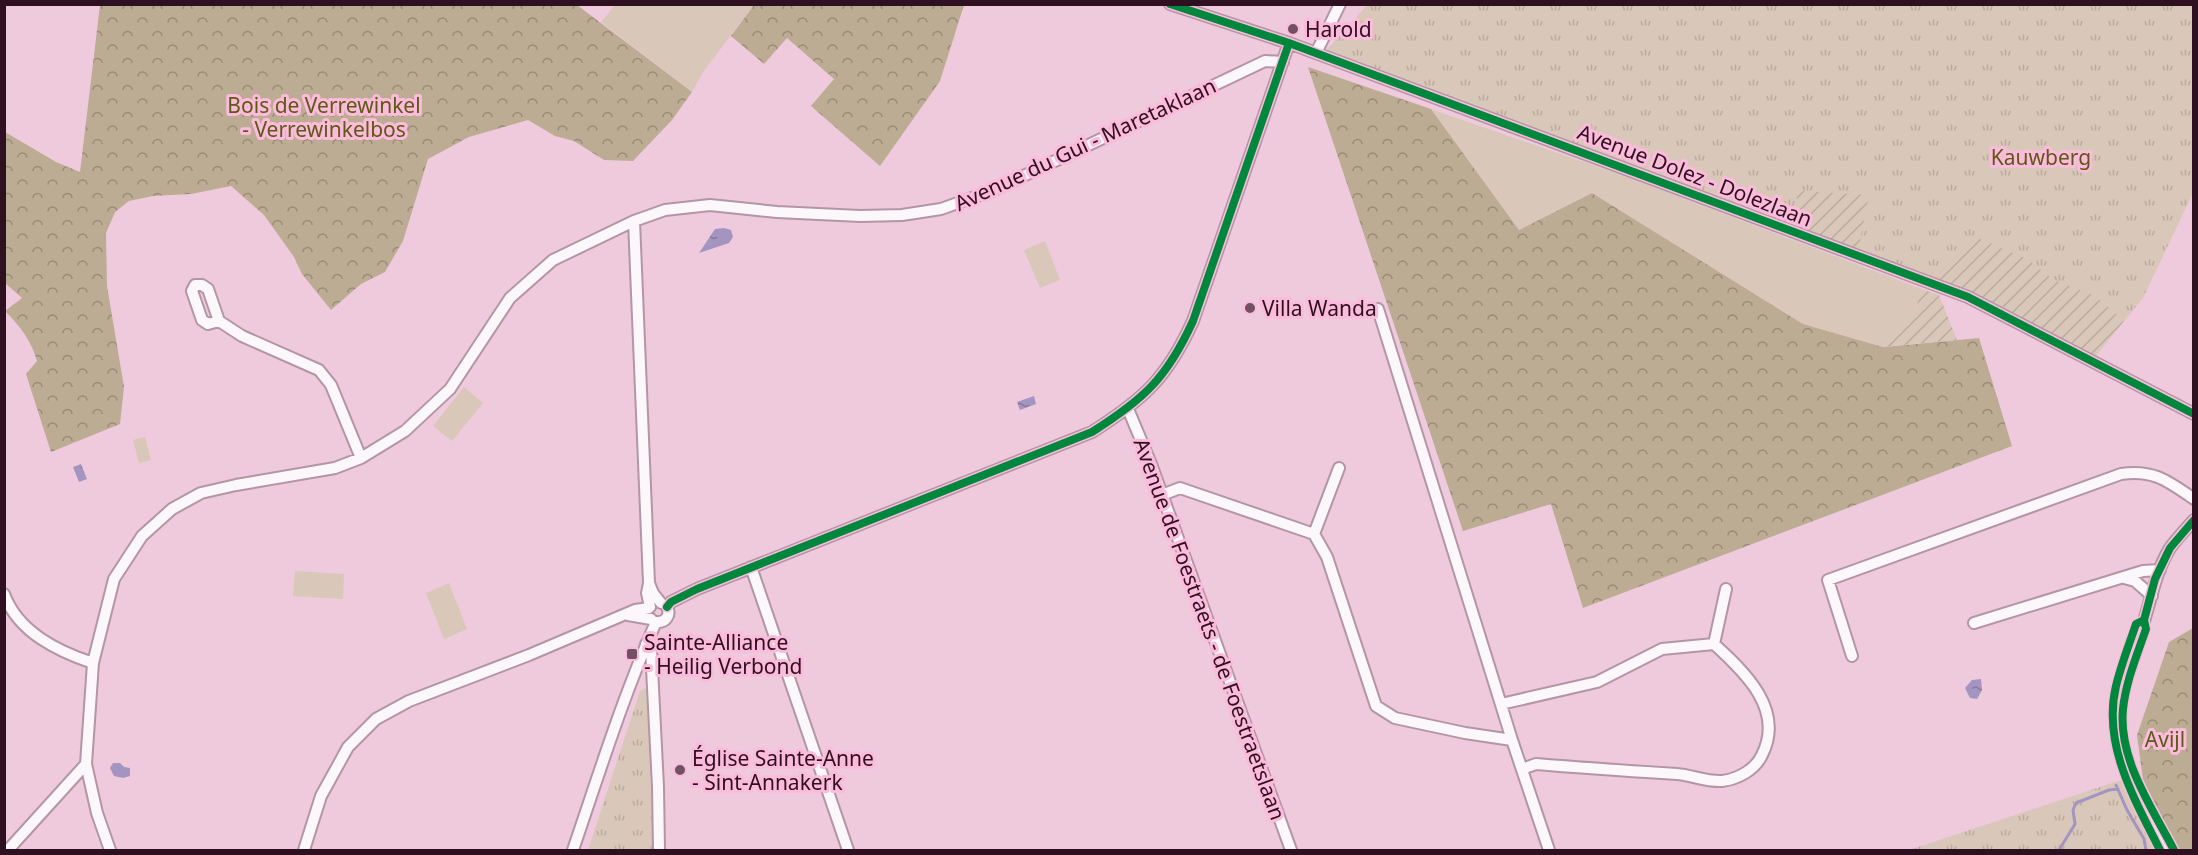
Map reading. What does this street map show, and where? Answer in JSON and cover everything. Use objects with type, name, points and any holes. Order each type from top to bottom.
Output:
[{"type":"street","name":"Avenue Dolez - Dolezlaan","points":[[1170,4],[1316,52],[1968,297],[2193,414]]},
{"type":"street","points":[[1316,52],[1340,4]]},
{"type":"street","points":[[304,850],[321,796],[348,747],[376,719],[409,701],[628,615],[656,611],[697,589],[1092,432],[1128,409],[1163,373],[1180,348],[1193,321],[1289,43]]},
{"type":"street","name":"Avenue du Gui - Maretaklaan","points":[[110,850],[97,813],[86,765],[93,663],[114,579],[142,536],[172,509],[201,494],[236,485],[335,468],[361,458],[405,431],[450,389],[510,298],[553,260],[634,221],[664,210],[710,205],[777,212],[860,216],[902,215],[941,209],[994,190],[1265,60],[1283,62]]},
{"type":"street","points":[[573,850],[656,611],[647,593],[649,583],[634,221]]},
{"type":"street","points":[[1378,309],[1512,740],[1549,850]]},
{"type":"street","points":[[219,321],[242,336],[319,370],[331,385],[361,458]]},
{"type":"street","name":"Avenue de Foestraets - de Foestraetslaan","points":[[1128,409],[1162,495],[1291,850]]},
{"type":"street","points":[[1314,534],[1339,468]]},
{"type":"street","points":[[1852,656],[1828,580],[2121,474],[2137,472],[2152,474],[2164,479],[2193,499]]},
{"type":"street","points":[[1162,495],[1180,488],[1314,534],[1326,557],[1376,706],[1395,718],[1465,733],[1512,740]]},
{"type":"street","points":[[2166,850],[2127,766],[2118,727],[2122,688],[2152,596],[2155,579],[2170,548],[2193,520]]},
{"type":"street","points":[[751,567],[848,850]]},
{"type":"street","points":[[1974,623],[2143,571],[2160,570]]},
{"type":"street","points":[[2124,578],[2135,581],[2152,596]]},
{"type":"street","points":[[1714,644],[1726,589]]},
{"type":"street","points":[[4,594],[16,618],[43,640],[72,656],[93,663]]},
{"type":"street","points":[[646,644],[651,648],[659,850]]},
{"type":"street","points":[[1501,704],[1597,682],[1662,650],[1714,644],[1747,674],[1767,712],[1769,741],[1757,764],[1737,777],[1720,781],[1680,774],[1536,764],[1522,769]]},
{"type":"street","points":[[8,850],[86,765]]},
{"type":"green space","name":"Bois de Verrewinkel - Verrewinkelbos","points":[[100,5],[577,5],[692,92],[672,120],[633,161],[604,160],[574,141],[555,136],[528,120],[469,137],[428,159],[403,241],[385,272],[361,284],[331,310],[302,274],[294,257],[264,215],[231,186],[191,194],[153,196],[129,201],[115,212],[106,233],[107,286],[124,387],[120,424],[51,452],[26,374],[37,361],[32,346],[5,311],[22,298],[5,283],[5,132],[56,162],[80,172]]},
{"type":"green space","points":[[615,5],[754,5],[703,72],[692,92],[601,22]]},
{"type":"green space","points":[[754,5],[964,5],[940,81],[880,166],[811,106],[834,79],[787,38],[764,64],[731,36]]},
{"type":"green space","name":"Kauwberg","points":[[1367,5],[2193,5],[2193,193],[2143,298],[2094,358],[1963,290],[1324,53]]},
{"type":"green space","points":[[1308,67],[1431,109],[1519,230],[1592,193],[1803,324],[1883,347],[1979,338],[2012,446],[1583,608],[1551,504],[1463,531]]},
{"type":"green space","points":[[1431,109],[1621,175],[1922,289],[1915,310],[1883,347],[1803,324],[1592,193],[1519,230]]},
{"type":"green space","points":[[1799,191],[1869,195],[1858,251],[1788,226]]},
{"type":"green space","points":[[1978,238],[2027,259],[2054,280],[2095,296],[2124,321],[2094,358],[1986,300],[1928,277]]},
{"type":"green space","points":[[1045,241],[1060,280],[1040,288],[1024,250]]},
{"type":"green space","points":[[1922,289],[1939,295],[1957,340],[1883,347],[1915,310]]},
{"type":"green space","points":[[464,387],[483,403],[452,441],[433,426]]},
{"type":"green space","points":[[145,437],[151,460],[139,463],[133,440]]},
{"type":"green space","points":[[295,571],[344,574],[343,599],[293,596]]},
{"type":"green space","points":[[449,583],[467,629],[444,639],[426,593]]},
{"type":"green space","name":"Avijl","points":[[2193,628],[2193,850],[2179,850],[2143,780],[2137,735],[2169,642]]},
{"type":"green space","points":[[645,688],[647,692],[653,850],[588,850],[640,691]]},
{"type":"green space","points":[[2124,779],[2160,850],[1909,850]]},
{"type":"water","points":[[715,229],[731,230],[733,237],[729,243],[699,253]]},
{"type":"water","points":[[1034,396],[1036,404],[1020,410],[1017,402]]},
{"type":"water","points":[[81,464],[87,479],[79,482],[73,467]]},
{"type":"water","points":[[1981,679],[1982,690],[1977,699],[1970,698],[1965,688],[1972,680]]},
{"type":"water","points":[[113,763],[120,763],[130,768],[130,776],[123,778],[114,776],[110,768]]},
{"type":"waterway","points":[[2116,785],[2144,839],[2146,850]]},
{"type":"waterway","points":[[2059,850],[2075,824],[2073,810],[2076,803],[2109,790],[2118,789]]},
{"type":"cycle path","points":[[1170,4],[1289,43],[1968,297],[2194,414]]},
{"type":"cycle path","points":[[667,607],[671,602],[697,589],[1092,432],[1140,397],[1152,386],[1174,358],[1193,321],[1289,43]]},
{"type":"cycle path","points":[[2174,850],[2131,765],[2123,728],[2123,709],[2129,678],[2146,629],[2144,620],[2155,579],[2170,548],[2194,520]]},
{"type":"cycle path","points":[[2144,620],[2136,624],[2118,678],[2113,708],[2113,729],[2117,751],[2131,792],[2160,850]]},
{"type":"place","name":"Harold","points":[[1293,29]]},
{"type":"place","name":"Villa Wanda","points":[[1250,308]]},
{"type":"place","name":"Sainte-Alliance - Heilig Verbond","points":[[632,654]]},
{"type":"place","name":"Église Sainte-Anne - Sint-Annakerk","points":[[680,770]]}]
